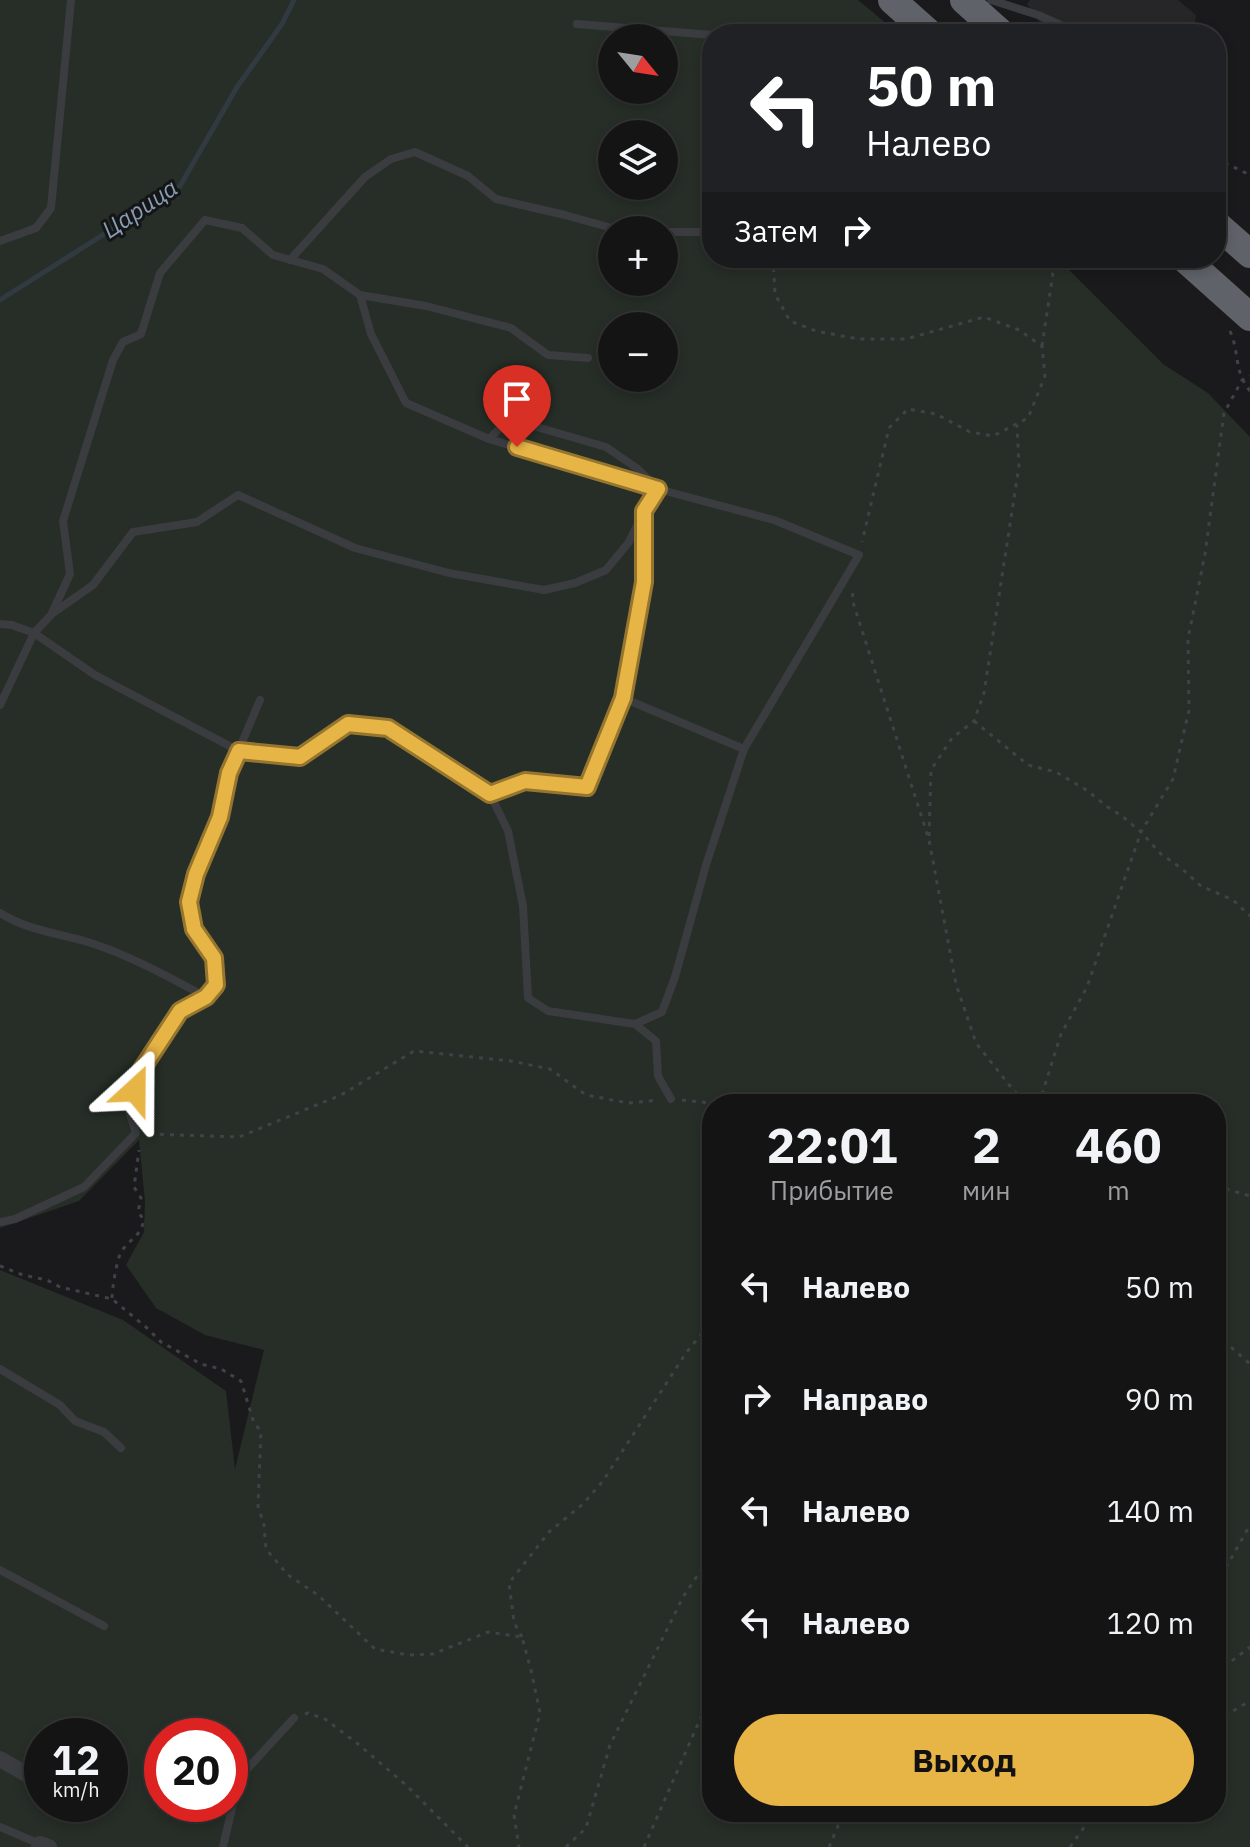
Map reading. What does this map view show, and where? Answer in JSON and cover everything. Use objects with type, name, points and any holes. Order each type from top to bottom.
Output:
[{"type":"highway","points":[[892,0],[919,24]]},
{"type":"highway","points":[[964,0],[991,24]]},
{"type":"highway","points":[[1226,230],[1250,254]]},
{"type":"highway","points":[[1193,268],[1240,323]]},
{"type":"street","points":[[0,1759],[24,1773]]},
{"type":"lane","points":[[0,241],[36,228],[51,208],[71,0]]},
{"type":"lane","points":[[991,0],[1058,24]]},
{"type":"lane","points":[[577,24],[702,34]]},
{"type":"lane","points":[[290,260],[365,177],[391,159],[415,152],[468,176],[496,199],[598,224]]},
{"type":"lane","points":[[51,615],[70,574],[63,521],[113,360],[123,342],[141,334],[160,273],[205,220],[242,228],[273,255],[323,269],[360,295],[426,306],[511,328],[548,355],[588,358]]},
{"type":"lane","points":[[678,232],[702,232]]},
{"type":"lane","points":[[360,295],[371,334],[406,403],[489,439],[774,520],[859,555],[744,749],[662,1012],[635,1024]]},
{"type":"lane","points":[[489,439],[501,427],[516,421],[606,447],[638,469],[658,489]]},
{"type":"lane","points":[[0,705],[34,633],[51,615],[93,585],[133,532],[197,522],[238,495],[355,548],[449,573],[544,590],[575,583],[606,570],[629,542],[658,489]]},
{"type":"lane","points":[[490,794],[525,781],[587,787],[623,698],[644,582],[644,511]]},
{"type":"lane","points":[[0,624],[34,633],[95,675],[239,751],[300,757],[348,724],[388,728],[490,794],[508,831],[523,906],[528,998],[548,1011],[635,1024],[656,1041],[658,1076],[671,1099]]},
{"type":"lane","points":[[623,698],[744,749]]},
{"type":"lane","points":[[0,1222],[15,1219],[84,1187],[136,1133],[129,1111],[142,1069],[180,1011],[206,997],[216,985],[214,958],[194,929],[189,902],[196,874],[220,817],[229,773],[260,700]]},
{"type":"lane","points":[[0,913],[17,923],[88,942],[135,959],[206,997]]},
{"type":"lane","points":[[0,1369],[60,1405],[75,1421],[104,1432],[121,1448]]},
{"type":"lane","points":[[0,1570],[104,1626]]},
{"type":"lane","points":[[223,1847],[239,1778],[294,1718]]},
{"type":"lane","points":[[0,1827],[42,1846]]},
{"type":"path","points":[[1226,163],[1250,175]]},
{"type":"path","points":[[774,268],[775,294],[790,321],[816,331],[858,339],[906,339],[984,317],[1019,330],[1042,346]]},
{"type":"path","points":[[1018,1094],[976,1043],[956,984],[929,840],[852,599],[859,555],[889,428],[908,409],[936,414],[970,432],[993,436],[1028,418],[1045,376],[1042,346],[1053,273],[1058,268]]},
{"type":"path","points":[[1240,323],[1233,338],[1242,380],[1250,391]]},
{"type":"path","points":[[1042,1094],[1061,1034],[1087,987],[1141,832],[1173,779],[1189,710],[1188,639],[1205,554],[1224,413],[1242,380],[1250,376]]},
{"type":"path","points":[[929,840],[931,770],[952,738],[974,721],[984,693],[1019,466],[1017,423]]},
{"type":"path","points":[[974,721],[1028,765],[1056,772],[1088,791],[1141,832],[1161,854],[1201,886],[1233,900],[1250,916]]},
{"type":"path","points":[[112,1299],[118,1256],[141,1232],[144,1220],[138,1212],[141,1198],[134,1187],[139,1157],[136,1133],[239,1137],[341,1095],[414,1051],[511,1061],[550,1069],[586,1095],[614,1101],[628,1103],[671,1099],[702,1102]]},
{"type":"path","points":[[1226,1189],[1250,1196]]},
{"type":"path","points":[[0,1266],[60,1287],[112,1299],[161,1342],[241,1381],[254,1423],[261,1431],[258,1506],[264,1525],[266,1549],[288,1575],[318,1595],[375,1649],[409,1655],[433,1654],[488,1632],[522,1637]]},
{"type":"path","points":[[512,1847],[519,1845],[514,1815],[540,1713],[522,1637],[514,1622],[509,1583],[549,1532],[583,1504],[603,1481],[702,1333]]},
{"type":"path","points":[[1226,1343],[1250,1364]]},
{"type":"path","points":[[1226,1567],[1250,1525]]},
{"type":"path","points":[[566,1847],[586,1828],[610,1745],[683,1597],[702,1569]]},
{"type":"path","points":[[1226,1665],[1250,1647]]},
{"type":"path","points":[[1226,1715],[1250,1701]]},
{"type":"path","points":[[294,1718],[308,1713],[325,1719],[406,1785],[468,1847]]},
{"type":"path","points":[[644,1847],[702,1715]]},
{"type":"path","points":[[829,1847],[840,1822]]},
{"type":"path","points":[[1070,1847],[1088,1822]]},
{"type":"shaded area","points":[[0,0],[858,0],[887,24],[702,24],[702,268],[1067,268],[1163,364],[1208,393],[1250,437],[1250,1847],[0,1847],[0,1270],[123,1320],[226,1391],[235,1469],[264,1350],[205,1335],[156,1308],[126,1265],[144,1232],[145,1202],[139,1140],[79,1201],[0,1228]]},
{"type":"shaded area","points":[[1030,0],[1178,0],[1196,15],[1195,24],[1041,24],[1027,4]]},
{"type":"waterway","name":"Царица","points":[[0,300],[180,186],[237,87],[282,24],[294,0]]},
{"type":"route","points":[[135,1090],[142,1069],[180,1011],[206,997],[216,985],[214,958],[194,929],[189,902],[196,874],[220,817],[229,773],[239,751],[300,757],[348,724],[388,728],[490,794],[525,781],[587,787],[623,698],[644,582],[644,511],[658,489],[517,447]]}]
